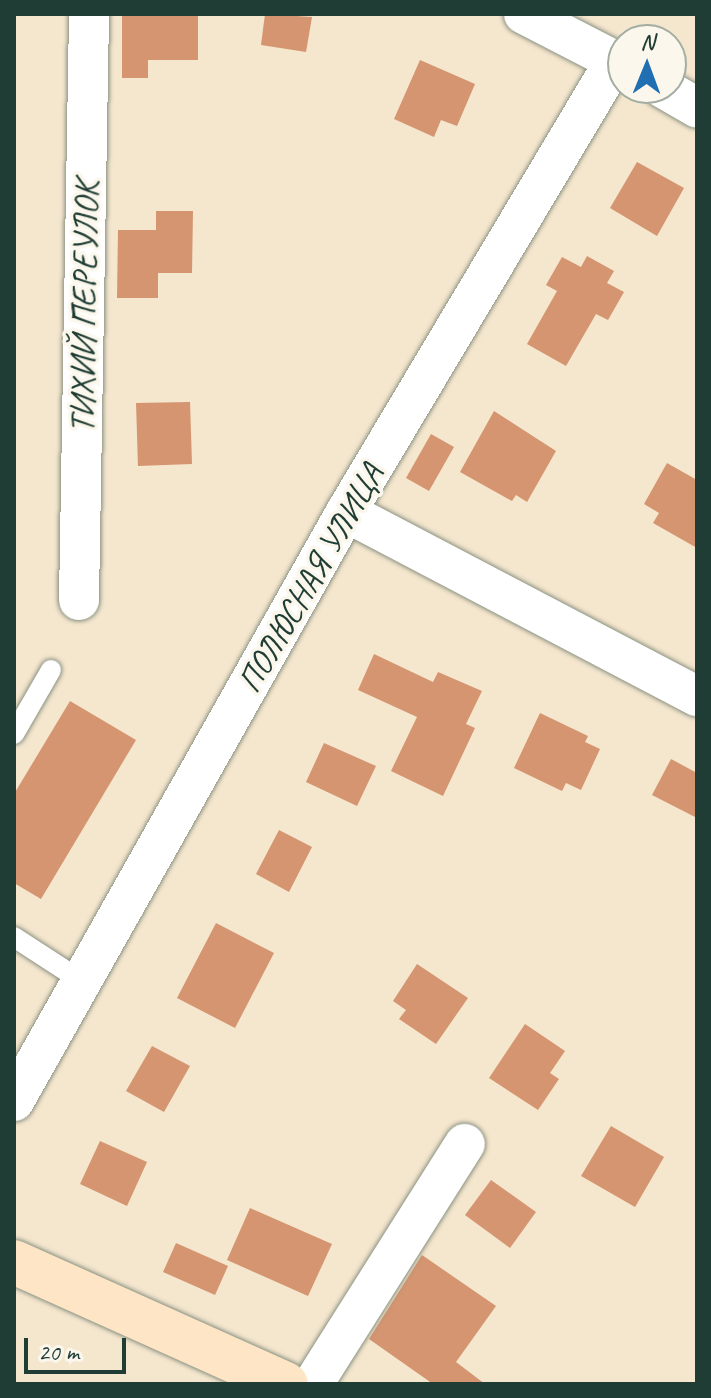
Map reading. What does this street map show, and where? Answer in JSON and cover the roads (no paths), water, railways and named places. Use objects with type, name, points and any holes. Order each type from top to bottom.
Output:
[{"type":"street","name":"ТИХИЙ ПЕРЕУЛОК","points":[[79,600],[89,14]]},
{"type":"street","points":[[524,14],[607,57]]},
{"type":"street","name":"ПОЛЮСНАЯ УЛИЦА","points":[[14,1101],[346,512],[607,83]]},
{"type":"street","points":[[346,512],[697,696]]},
{"type":"street","points":[[313,1384],[465,1144]]},
{"type":"street","points":[[14,1262],[286,1384]]},
{"type":"lane","points":[[14,734],[51,670]]},
{"type":"lane","points":[[14,937],[83,982]]}]
